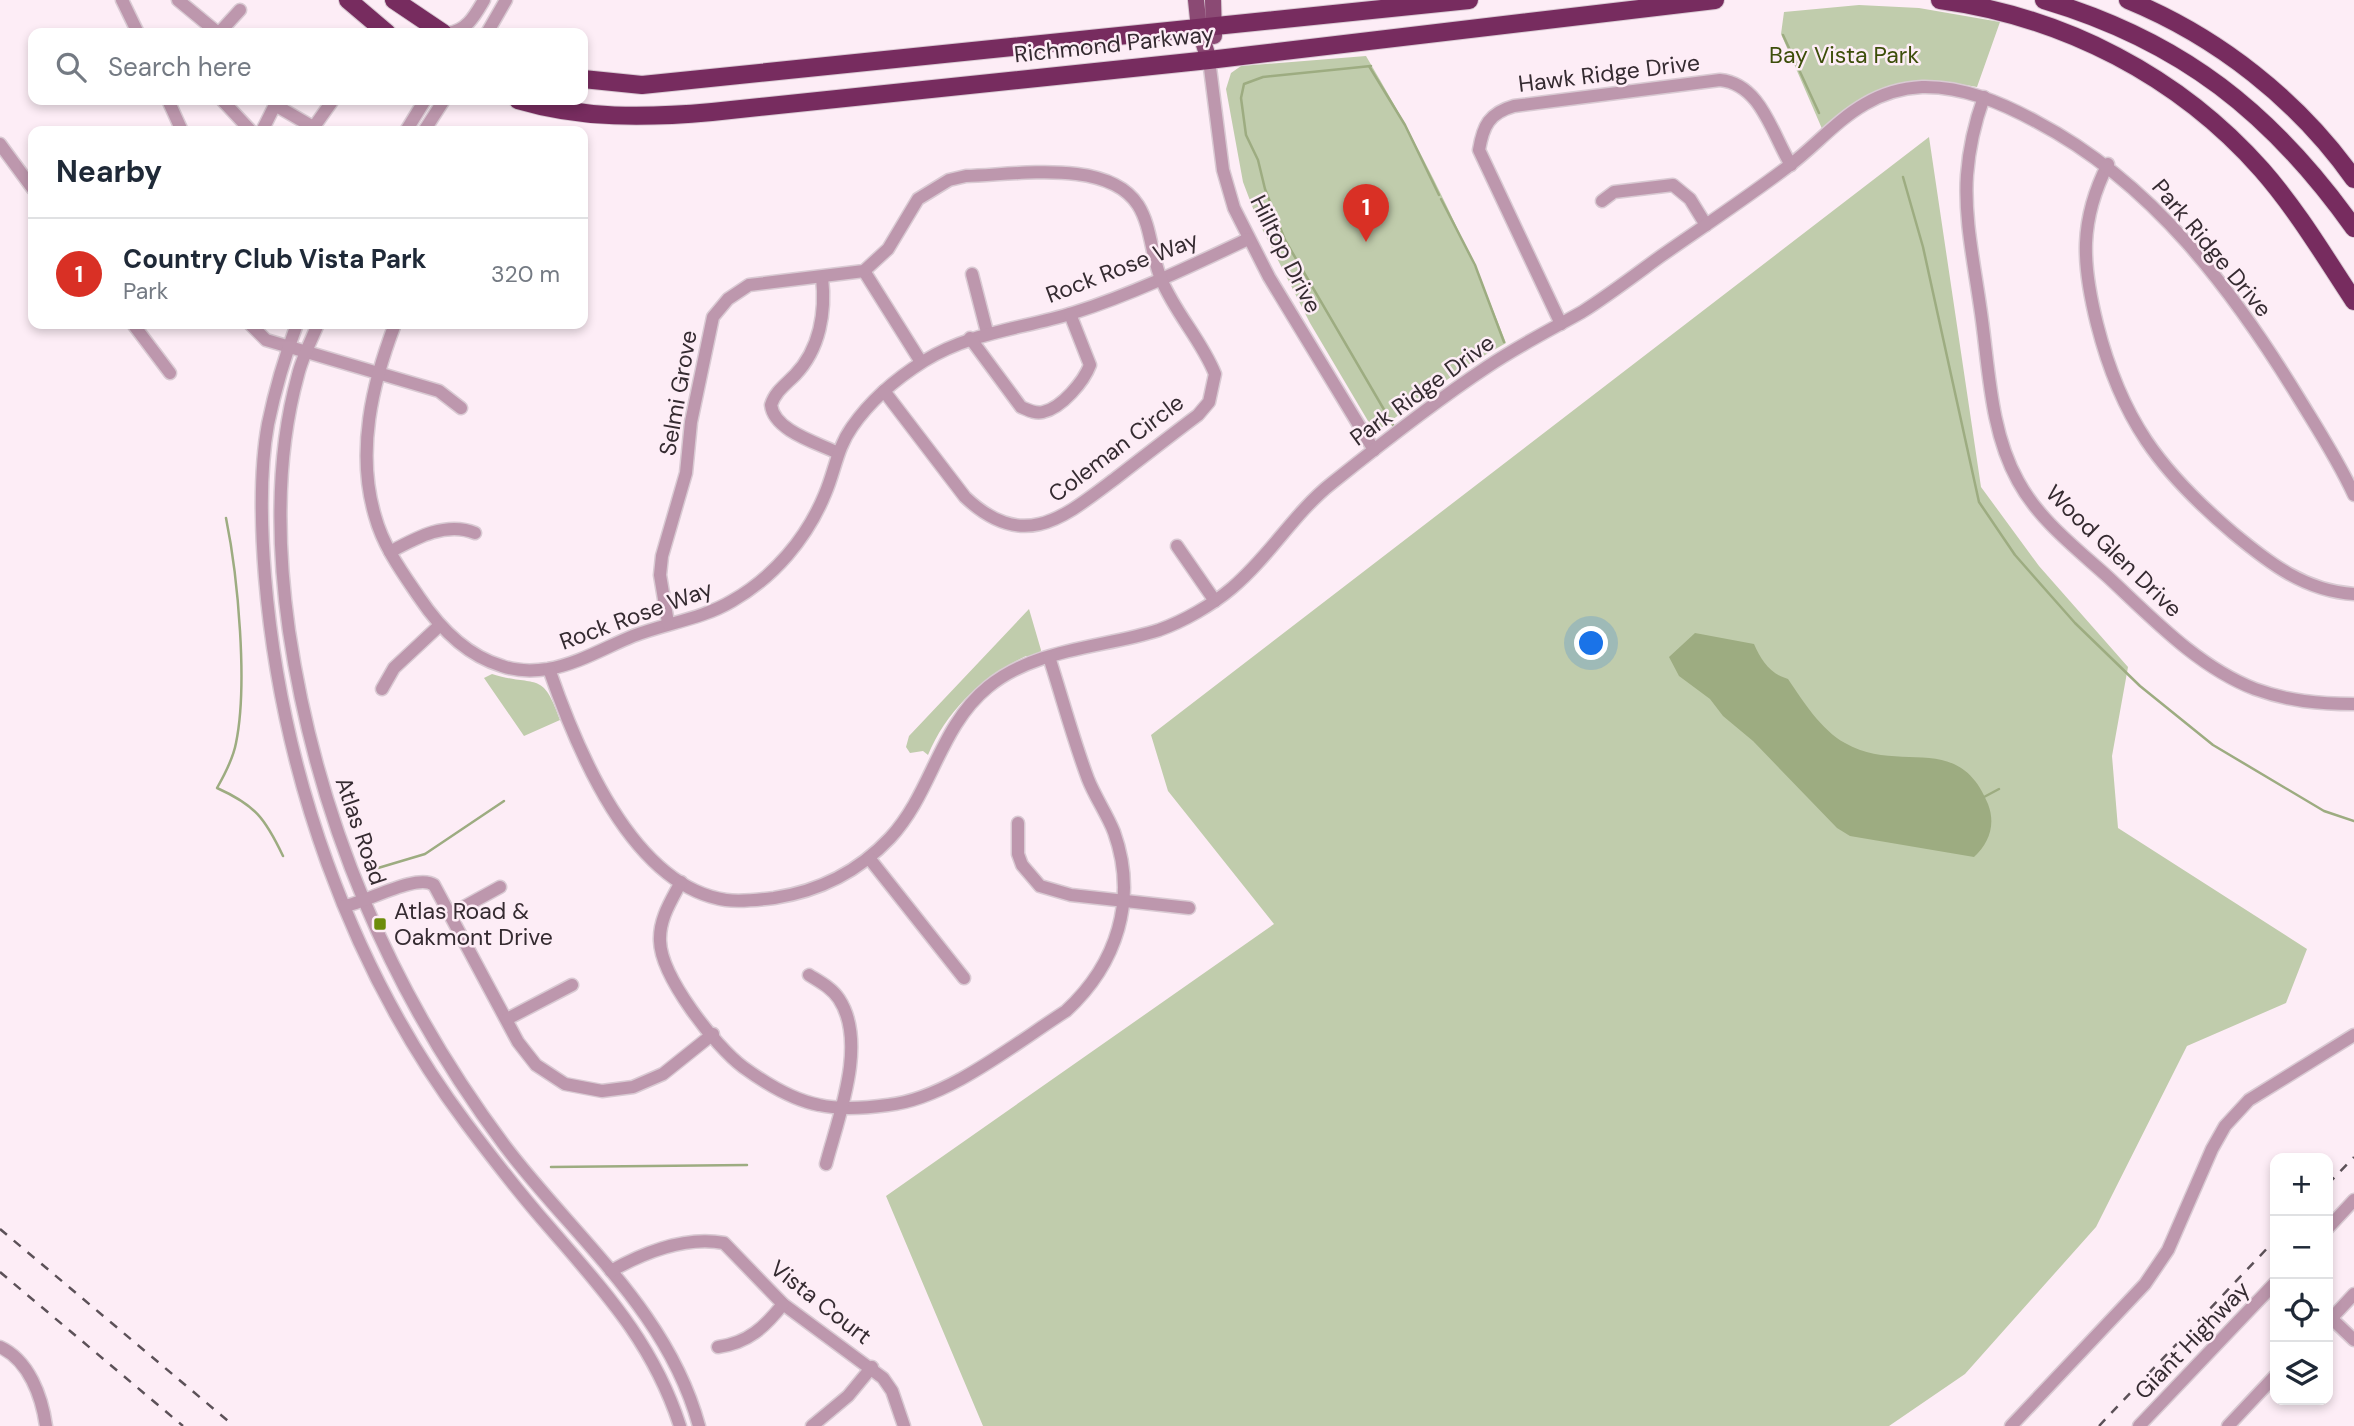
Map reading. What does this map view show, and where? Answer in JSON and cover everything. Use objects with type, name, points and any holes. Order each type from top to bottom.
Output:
[{"type":"highway","points":[[348,0],[381,28]]},
{"type":"highway","points":[[394,0],[437,28]]},
{"type":"highway","name":"Richmond Parkway","points":[[588,80],[642,85],[1469,0]]},
{"type":"highway","name":"Richmond Parkway","points":[[540,105],[562,110],[638,117],[712,112],[1209,60],[1715,0]]},
{"type":"highway","points":[[1940,0],[2015,15],[2053,27],[2112,52],[2159,80],[2237,143],[2265,173],[2354,301]]},
{"type":"highway","points":[[2044,0],[2083,12],[2131,34],[2221,85],[2292,148],[2354,228]]},
{"type":"highway","points":[[2128,0],[2193,33],[2237,61],[2313,126],[2354,179]]},
{"type":"main road","name":"Hilltop Drive","points":[[1196,0],[1207,28]]},
{"type":"main road","name":"Hilltop Drive","points":[[1209,60],[1207,28],[1213,0]]},
{"type":"street","points":[[122,0],[136,28]]},
{"type":"street","points":[[178,0],[208,28]]},
{"type":"street","points":[[458,28],[466,25],[484,0]]},
{"type":"street","points":[[473,28],[491,0]]},
{"type":"street","points":[[489,28],[499,6],[506,0]]},
{"type":"street","points":[[215,28],[240,10]]},
{"type":"street","name":"Hilltop Drive","points":[[1209,60],[1223,170],[1248,239],[1374,450]]},
{"type":"street","name":"Hawk Ridge Drive","points":[[1560,324],[1479,150],[1485,124],[1492,115],[1514,106],[1720,80],[1735,81],[1744,87],[1761,108],[1791,164]]},
{"type":"street","name":"Park Ridge Drive","points":[[549,669],[570,729],[610,804],[642,848],[681,882],[723,900],[754,901],[815,889],[843,876],[869,858],[893,834],[911,809],[949,732],[967,707],[991,684],[1049,656],[1164,628],[1215,601],[1245,576],[1285,535],[1304,508],[1374,450],[1486,367],[1560,324],[1706,225],[1791,164],[1854,111],[1891,92],[1920,87],[1950,89],[1984,97],[2058,132],[2108,164],[2176,230],[2246,319],[2288,381],[2354,495]]},
{"type":"street","name":"Wood Glen Drive","points":[[1984,97],[1974,124],[1967,176],[1968,222],[1998,433],[2018,481],[2049,524],[2174,638],[2218,669],[2253,688],[2286,699],[2318,704],[2354,704]]},
{"type":"street","points":[[170,105],[181,126]]},
{"type":"street","points":[[227,105],[246,126]]},
{"type":"street","points":[[264,126],[274,105]]},
{"type":"street","points":[[279,105],[308,126]]},
{"type":"street","points":[[314,126],[329,105]]},
{"type":"street","points":[[409,126],[422,105]]},
{"type":"street","points":[[427,126],[441,105]]},
{"type":"street","points":[[0,144],[28,182]]},
{"type":"street","points":[[2108,164],[2090,207],[2085,262],[2104,352],[2115,388],[2129,416],[2176,480],[2205,509],[2263,557],[2304,583],[2354,594]]},
{"type":"street","points":[[921,362],[864,271],[888,249],[918,199],[949,180],[966,176],[1079,173],[1104,177],[1118,185],[1139,206],[1161,279]]},
{"type":"street","points":[[1602,201],[1614,192],[1673,185],[1690,199],[1706,225]]},
{"type":"street","name":"Rock Rose Way","points":[[393,329],[378,373],[368,423],[368,471],[374,516],[390,552],[439,626],[461,643],[502,666],[528,670],[549,669],[668,624],[709,612],[731,602],[774,569],[812,521],[826,492],[838,453],[851,428],[884,391],[921,362],[987,332],[1070,314],[1161,279],[1248,239]]},
{"type":"street","name":"Selmi Grove","points":[[668,624],[660,575],[662,556],[686,473],[691,422],[713,317],[728,299],[750,285],[864,271]]},
{"type":"street","points":[[972,274],[987,332]]},
{"type":"street","points":[[822,277],[823,311],[815,344],[796,374],[778,391],[771,405],[777,420],[785,426],[838,453]]},
{"type":"street","name":"Coleman Circle","points":[[884,391],[965,498],[978,510],[1015,525],[1057,520],[1187,424],[1209,402],[1215,374],[1161,279]]},
{"type":"street","points":[[970,338],[1021,407],[1033,412],[1045,412],[1085,379],[1090,365],[1070,314]]},
{"type":"street","points":[[137,329],[170,373]]},
{"type":"street","points":[[255,329],[266,340],[439,391],[461,408]]},
{"type":"street","name":"Atlas Road","points":[[295,329],[268,425],[263,477],[262,539],[268,610],[285,711],[306,800],[345,906],[386,994],[433,1076],[494,1161],[633,1326],[661,1375],[680,1426]]},
{"type":"street","name":"Atlas Road","points":[[316,329],[296,384],[283,460],[280,538],[286,608],[302,707],[326,801],[363,902],[413,1006],[470,1099],[509,1150],[642,1308],[666,1347],[686,1388],[699,1426]]},
{"type":"street","points":[[390,552],[437,531],[464,528],[475,533]]},
{"type":"street","points":[[1177,546],[1215,601]]},
{"type":"street","points":[[383,689],[394,667],[439,626]]},
{"type":"street","points":[[681,882],[662,923],[662,957],[674,985],[741,1066],[797,1098],[841,1108],[891,1105],[928,1094],[1066,1011],[1094,983],[1105,966],[1118,933],[1125,881],[1118,846],[1083,764],[1049,656]]},
{"type":"street","points":[[1018,823],[1018,854],[1022,865],[1040,886],[1071,895],[1189,908]]},
{"type":"street","points":[[869,858],[964,978]]},
{"type":"street","points":[[345,906],[424,880],[434,885],[518,1042],[536,1065],[565,1084],[593,1090],[617,1090],[650,1081],[713,1034]]},
{"type":"street","points":[[451,914],[500,887]]},
{"type":"street","points":[[809,975],[830,988],[841,1001],[850,1034],[850,1069],[826,1164]]},
{"type":"street","points":[[507,1018],[572,985]]},
{"type":"street","points":[[2011,1426],[2145,1284],[2168,1250],[2212,1149],[2225,1126],[2249,1100],[2354,1035]]},
{"type":"street","points":[[2333,1223],[2354,1200]]},
{"type":"street","name":"Vista Court","points":[[611,1271],[653,1251],[716,1242],[731,1248],[747,1270],[783,1304],[872,1367],[892,1391],[904,1426]]},
{"type":"street","name":"Giant Highway","points":[[2139,1426],[2270,1288]]},
{"type":"street","points":[[2333,1317],[2354,1294]]},
{"type":"street","points":[[718,1347],[745,1341],[759,1332],[783,1304]]},
{"type":"street","points":[[2333,1322],[2354,1340]]},
{"type":"street","points":[[0,1347],[21,1363],[35,1385],[46,1426]]},
{"type":"street","points":[[812,1426],[848,1396],[872,1367]]},
{"type":"street","points":[[2228,1426],[2270,1381]]},
{"type":"green space","name":"Bay Vista Park","points":[[1859,5],[1919,8],[2000,22],[1977,87],[1929,82],[1894,87],[1878,94],[1823,131],[1781,34],[1784,12]]},
{"type":"green space","points":[[1366,56],[1442,197],[1476,269],[1506,343],[1466,366],[1381,428],[1368,421],[1310,323],[1257,219],[1243,182],[1226,89],[1231,73],[1241,66]]},
{"type":"green space","points":[[1929,137],[1981,487],[2039,566],[2128,667],[2112,756],[2118,828],[2307,949],[2286,1003],[2187,1046],[2096,1227],[1965,1374],[1889,1426],[983,1426],[886,1196],[1274,924],[1168,791],[1151,735]]},
{"type":"green space","points":[[1029,609],[1041,650],[1039,660],[1026,656],[995,674],[956,709],[928,755],[923,751],[910,753],[906,747],[909,736]]},
{"type":"green space","points":[[492,674],[536,683],[542,687],[554,704],[560,720],[524,736],[484,678]]},
{"type":"shaded area","points":[[1695,633],[1754,644],[1767,666],[1788,679],[1820,723],[1845,743],[1866,752],[1944,761],[1961,768],[1975,781],[1988,804],[1991,826],[1984,846],[1974,857],[1850,836],[1837,828],[1753,741],[1723,716],[1710,699],[1679,676],[1669,657]]},
{"type":"waterway","points":[[1783,35],[1819,113]]},
{"type":"waterway","points":[[1369,66],[1405,125],[1439,195]]},
{"type":"waterway","points":[[1371,66],[1263,77],[1244,84],[1241,98],[1246,135],[1258,160],[1265,189],[1285,240],[1393,425]]},
{"type":"waterway","points":[[1903,177],[1923,247],[1979,502],[2015,555],[2075,623],[2140,686],[2213,745],[2324,811],[2354,821]]},
{"type":"waterway","points":[[1441,199],[1475,265],[1504,342]]},
{"type":"waterway","points":[[226,518],[238,600],[241,692],[235,749],[217,788],[241,800],[258,814],[283,856]]},
{"type":"waterway","points":[[1984,797],[1999,789]]},
{"type":"waterway","points":[[368,871],[425,854],[504,801]]},
{"type":"waterway","points":[[551,1167],[747,1165]]},
{"type":"railway","points":[[2333,1179],[2354,1157]]},
{"type":"railway","points":[[0,1229],[234,1426]]},
{"type":"railway","points":[[2099,1426],[2270,1245]]},
{"type":"railway","points":[[0,1272],[183,1426]]},
{"type":"place","name":"Country Club Vista Park","points":[[1366,242]]},
{"type":"place","name":"Atlas Road & Oakmont Drive","points":[[380,924]]}]
